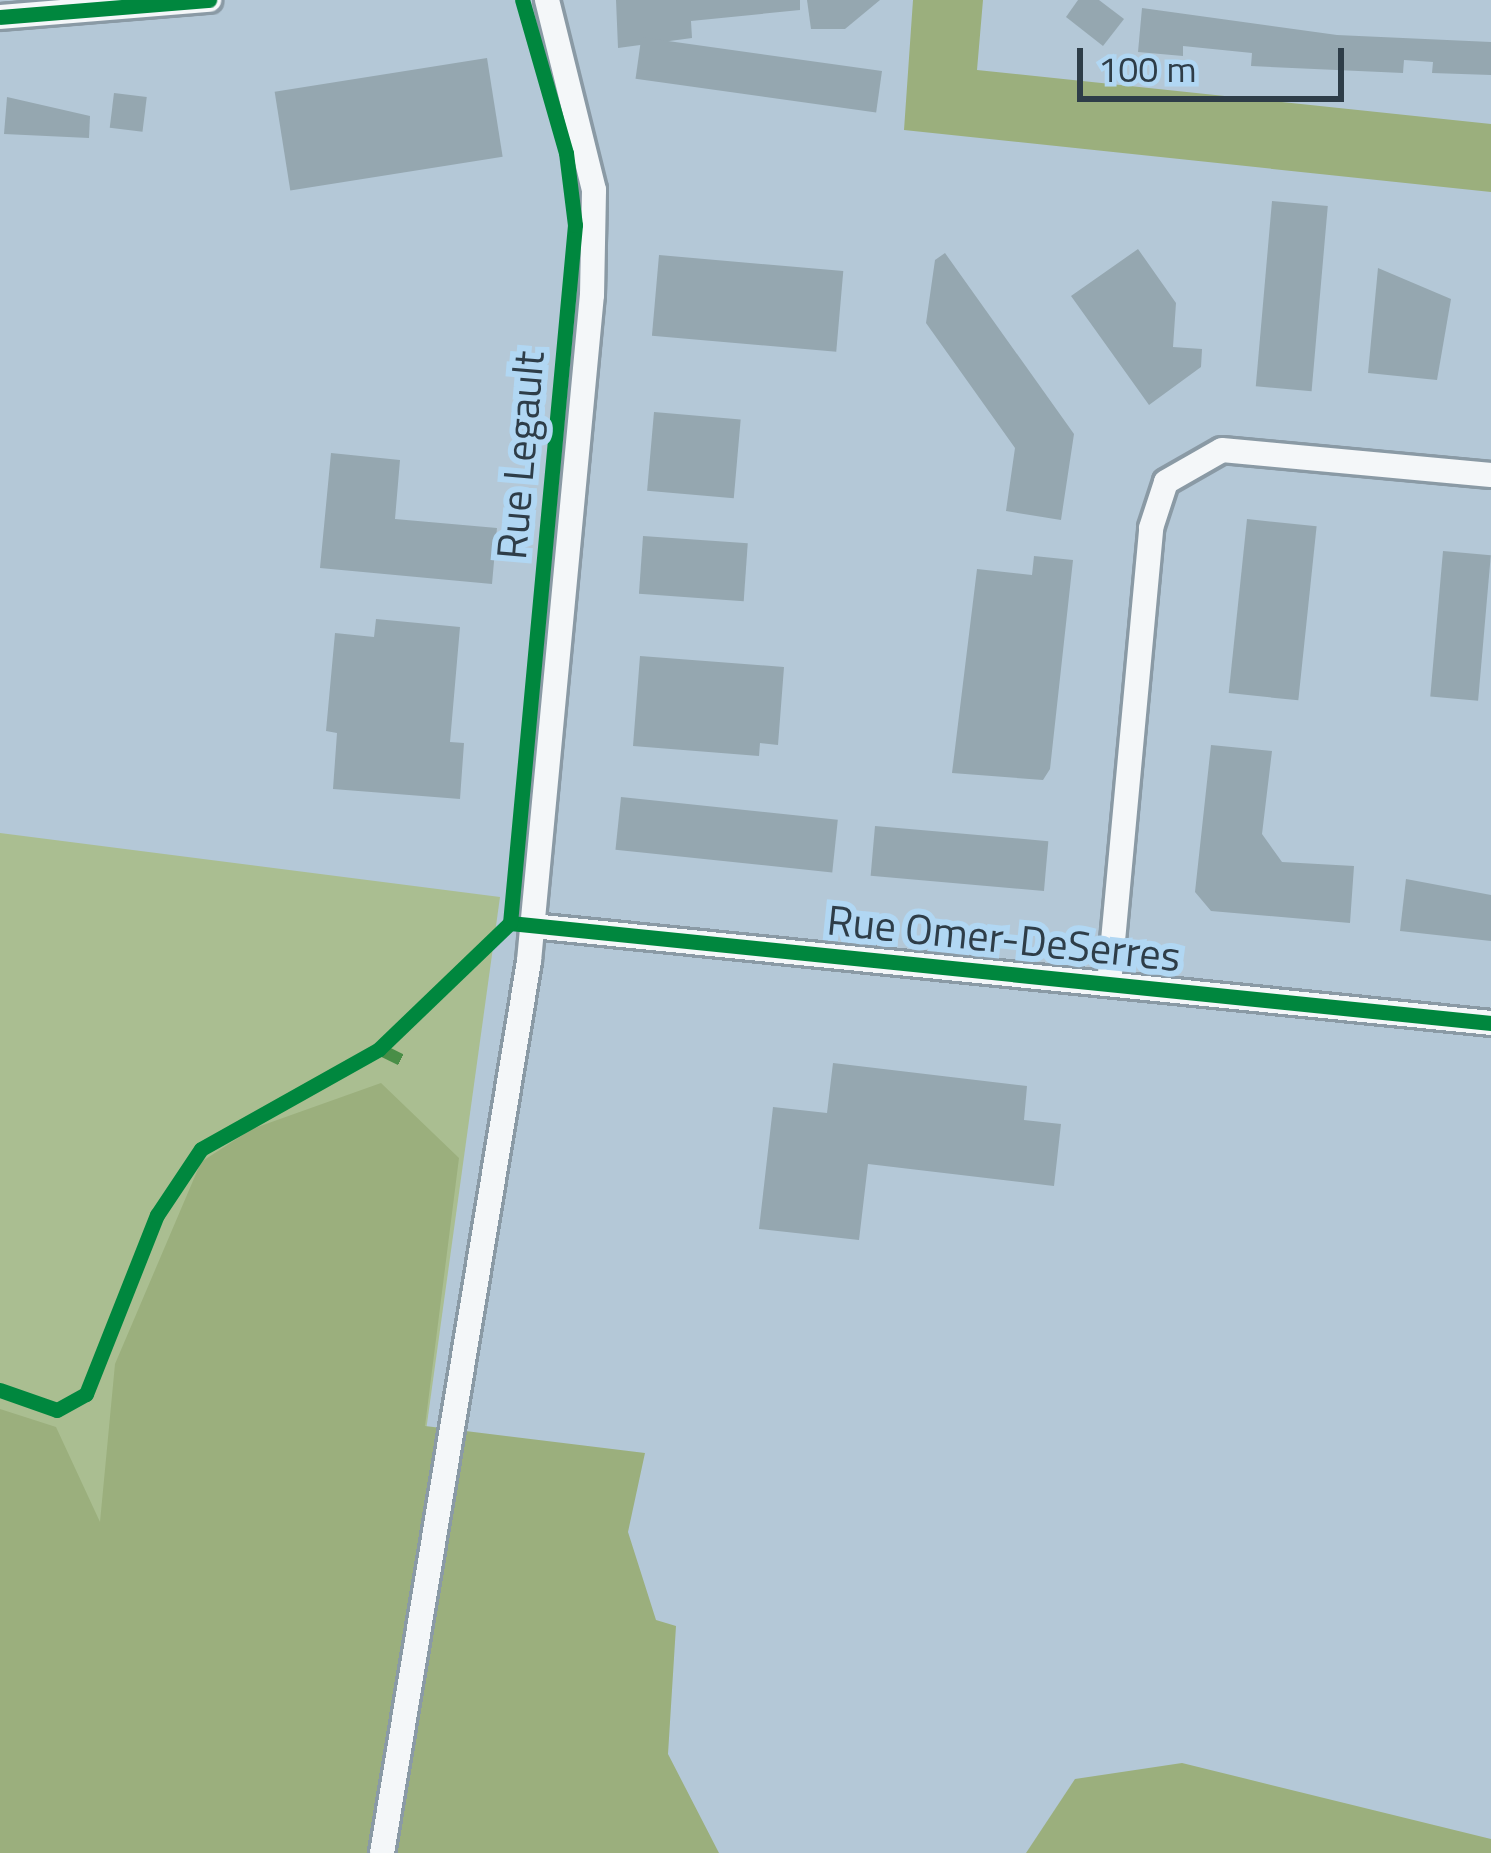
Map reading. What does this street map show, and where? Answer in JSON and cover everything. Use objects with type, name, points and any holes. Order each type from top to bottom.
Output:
[{"type":"street","name":"Rue Legault","points":[[532,926],[596,213],[548,0]]},
{"type":"street","points":[[0,17],[195,1]]},
{"type":"street","points":[[1109,984],[1151,528],[1166,482],[1198,457],[1232,450],[1491,475]]},
{"type":"street","name":"Rue Omer-DeSerres","points":[[532,926],[1491,1023]]},
{"type":"street","points":[[382,1853],[532,926]]},
{"type":"green space","points":[[913,0],[983,0],[977,70],[1491,124],[1491,192],[904,130]]},
{"type":"green space","points":[[0,833],[500,897],[416,1503],[0,1853]]},
{"type":"green space","points":[[381,1083],[459,1158],[425,1426],[645,1453],[628,1532],[656,1620],[676,1626],[668,1754],[719,1853],[0,1853],[0,1409],[56,1427],[100,1522],[115,1364],[201,1162],[252,1129]]},
{"type":"green space","points":[[1182,1763],[1491,1839],[1491,1853],[1026,1853],[1075,1779]]},
{"type":"building","points":[[616,0],[800,0],[800,10],[691,21],[692,38],[618,48]]},
{"type":"building","points":[[807,0],[880,0],[845,29],[811,29]]},
{"type":"building","points":[[1078,0],[1099,0],[1124,19],[1103,46],[1066,17]]},
{"type":"building","points":[[1142,8],[1337,35],[1491,42],[1491,75],[1432,73],[1433,62],[1404,60],[1403,73],[1251,66],[1252,53],[1183,46],[1183,56],[1138,52]]},
{"type":"building","points":[[641,37],[882,71],[876,113],[636,79]]},
{"type":"building","points":[[487,58],[503,157],[290,190],[275,92]]},
{"type":"building","points":[[114,93],[147,97],[142,132],[110,128]]},
{"type":"building","points":[[7,97],[90,116],[89,138],[4,134]]},
{"type":"building","points":[[1272,201],[1328,206],[1312,391],[1256,386]]},
{"type":"building","points":[[1138,249],[1176,303],[1173,347],[1202,349],[1201,367],[1149,405],[1071,296]]},
{"type":"building","points":[[945,253],[1074,434],[1061,520],[1006,511],[1015,448],[926,323],[935,260]]},
{"type":"building","points":[[659,255],[843,271],[836,352],[652,336]]},
{"type":"building","points":[[1378,268],[1451,299],[1437,380],[1368,373]]},
{"type":"building","points":[[654,412],[741,420],[734,498],[647,491]]},
{"type":"building","points":[[331,453],[400,460],[395,519],[497,528],[492,584],[320,568]]},
{"type":"building","points":[[1247,519],[1317,526],[1298,700],[1229,693]]},
{"type":"building","points":[[643,536],[748,543],[744,601],[639,594]]},
{"type":"building","points":[[1443,551],[1491,555],[1478,701],[1430,696]]},
{"type":"building","points":[[1034,556],[1073,560],[1050,769],[1043,780],[952,773],[977,569],[1032,575]]},
{"type":"building","points":[[376,619],[460,627],[450,742],[464,743],[460,799],[333,789],[337,733],[326,731],[335,633],[374,637]]},
{"type":"building","points":[[640,656],[784,667],[778,745],[760,743],[759,756],[633,746]]},
{"type":"building","points":[[1211,745],[1272,751],[1262,834],[1282,862],[1354,866],[1350,923],[1211,911],[1195,892]]},
{"type":"building","points":[[621,797],[838,820],[832,872],[615,850]]},
{"type":"building","points":[[875,826],[1048,841],[1044,891],[871,876]]},
{"type":"building","points":[[1406,879],[1491,895],[1491,941],[1400,931]]},
{"type":"building","points":[[833,1063],[1027,1086],[1024,1120],[1061,1124],[1054,1186],[868,1164],[859,1240],[759,1229],[773,1107],[827,1113]]},
{"type":"marked path","points":[[379,1049],[408,1063]]},
{"type":"cycle path","points":[[0,17],[209,0]]},
{"type":"cycle path","points":[[0,1390],[57,1410],[86,1394],[157,1215],[201,1149],[379,1049],[510,923],[575,225],[566,153],[522,0]]},
{"type":"cycle path","points":[[510,923],[1491,1023]]}]
